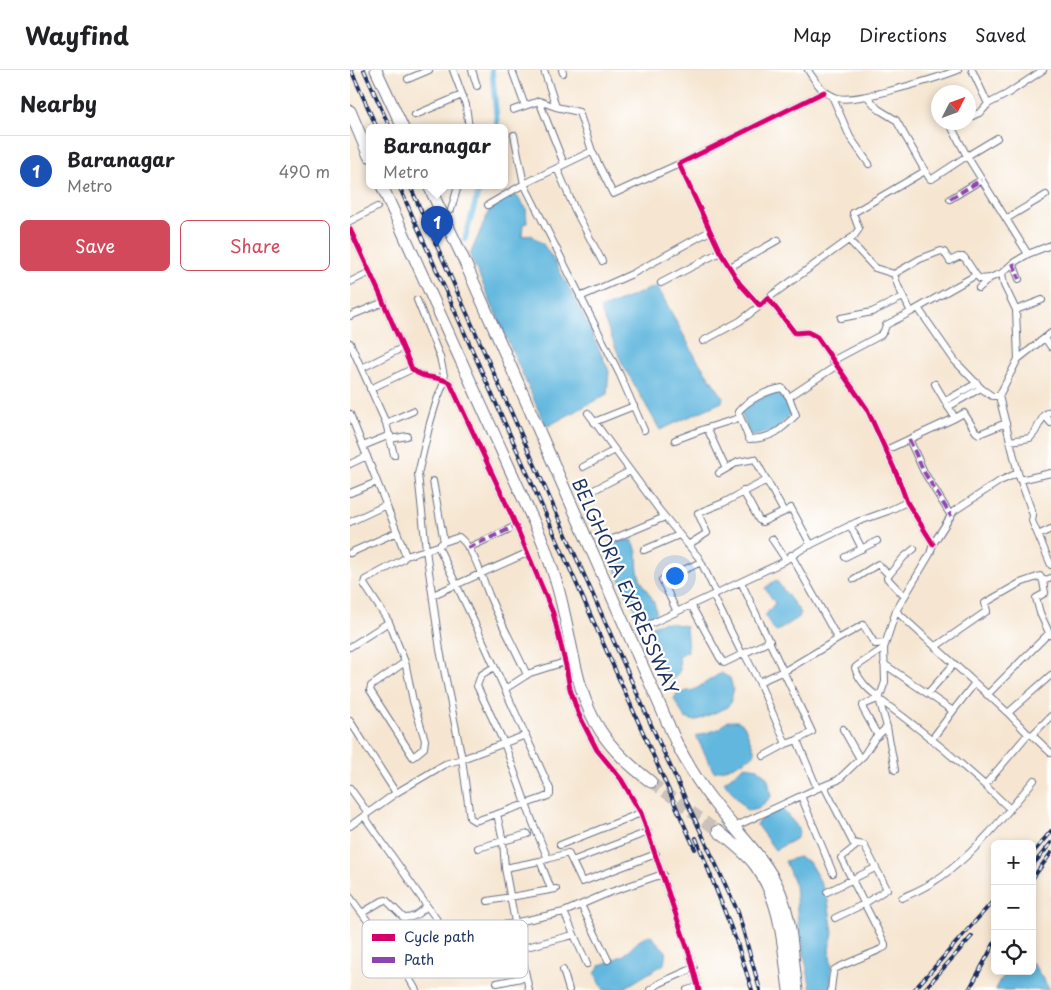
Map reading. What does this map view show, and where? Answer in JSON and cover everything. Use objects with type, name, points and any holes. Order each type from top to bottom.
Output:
[{"type":"highway","points":[[376,70],[400,124]]},
{"type":"highway","points":[[350,111],[366,147]]},
{"type":"highway","points":[[383,189],[542,540],[555,578],[581,685],[589,708],[599,729],[614,750],[651,782]]},
{"type":"highway","name":"BELGHORIA EXPRESSWAY","points":[[430,189],[463,258],[676,742],[698,780],[759,857],[790,929],[797,990]]},
{"type":"highway","name":"BELGHORIA EXPRESSWAY","points":[[718,831],[754,864],[767,885],[776,895],[789,990]]},
{"type":"street","points":[[408,79],[429,70]]},
{"type":"street","points":[[453,70],[466,105],[468,124]]},
{"type":"street","points":[[472,70],[477,86]]},
{"type":"street","points":[[512,70],[525,106]]},
{"type":"street","points":[[544,70],[556,107]]},
{"type":"street","points":[[808,70],[824,92],[844,99],[867,96],[958,70]]},
{"type":"street","points":[[972,70],[988,104]]},
{"type":"street","points":[[976,114],[981,112],[988,104],[1043,70]]},
{"type":"street","points":[[513,110],[539,102],[579,112],[592,151],[613,194],[679,164],[824,92]]},
{"type":"street","points":[[415,115],[462,95]]},
{"type":"street","points":[[832,96],[850,137],[868,164]]},
{"type":"street","points":[[867,96],[878,109],[896,120],[932,180],[998,138]]},
{"type":"street","points":[[539,102],[564,164]]},
{"type":"street","points":[[953,130],[981,180],[1028,254]]},
{"type":"street","points":[[514,135],[524,184],[634,406],[644,430]]},
{"type":"street","points":[[488,205],[524,184],[592,151]]},
{"type":"street","points":[[679,164],[720,252],[740,284],[760,306]]},
{"type":"street","points":[[557,168],[575,210],[602,261]]},
{"type":"street","points":[[703,342],[740,320],[850,240],[859,230],[853,213],[925,171]]},
{"type":"street","points":[[950,199],[981,180]]},
{"type":"street","points":[[451,210],[457,189]]},
{"type":"street","points":[[1006,219],[1046,195]]},
{"type":"street","points":[[350,221],[377,207]]},
{"type":"street","points":[[350,229],[384,302],[412,369],[420,376],[450,383],[516,526],[554,613],[570,689],[578,713],[597,750],[621,779],[641,813],[694,968],[699,989],[687,990]]},
{"type":"street","points":[[580,297],[632,274],[710,232]]},
{"type":"street","points":[[730,267],[778,240]]},
{"type":"street","points":[[850,240],[875,268],[894,274],[920,259],[941,251],[944,252],[950,261],[958,257],[964,257],[980,279],[990,278],[1002,273],[1028,254],[1051,245]]},
{"type":"street","points":[[661,282],[720,252]]},
{"type":"street","points":[[1012,264],[1019,279]]},
{"type":"street","points":[[350,282],[370,272]]},
{"type":"street","points":[[1002,273],[1004,285],[1016,310],[1018,359]]},
{"type":"street","points":[[894,274],[911,312]]},
{"type":"street","points":[[789,397],[834,364],[881,334],[886,325],[976,275]]},
{"type":"street","points":[[979,288],[990,278]]},
{"type":"street","points":[[841,318],[872,312],[903,296]]},
{"type":"street","points":[[768,298],[795,332],[808,332],[817,337],[867,409],[907,502],[933,544]]},
{"type":"street","points":[[417,300],[440,357],[443,380],[430,423],[418,474],[424,550],[459,760],[470,818],[475,821],[550,795],[550,789],[438,546]]},
{"type":"street","points":[[1016,310],[1042,300]]},
{"type":"street","points":[[350,316],[384,302]]},
{"type":"street","points":[[918,308],[955,361],[979,386],[992,396],[999,396]]},
{"type":"street","points":[[1051,347],[1048,336],[1018,359],[999,396],[1019,477],[1033,515],[1032,520],[1051,565]]},
{"type":"street","points":[[350,343],[386,423],[394,455]]},
{"type":"street","points":[[362,368],[402,348]]},
{"type":"street","points":[[370,389],[412,369]]},
{"type":"street","points":[[935,384],[955,418]]},
{"type":"street","points":[[946,404],[979,386]]},
{"type":"street","points":[[782,388],[789,397],[796,415],[778,432],[761,438],[750,439],[738,412],[742,407],[772,390],[782,388]]},
{"type":"street","points":[[594,422],[634,406]]},
{"type":"street","points":[[386,423],[413,411]]},
{"type":"street","points":[[1010,441],[1030,438],[1044,415],[1051,411]]},
{"type":"street","points":[[588,413],[630,471],[701,562],[714,594],[759,682],[786,744]]},
{"type":"street","points":[[886,450],[964,413],[979,434],[1006,423]]},
{"type":"street","points":[[350,414],[353,429],[363,446],[408,556]]},
{"type":"street","points":[[1044,415],[1051,423]]},
{"type":"street","points":[[675,440],[736,419]]},
{"type":"street","points":[[707,428],[726,469]]},
{"type":"street","points":[[363,446],[390,437],[406,436]]},
{"type":"street","points":[[909,439],[924,472],[951,516]]},
{"type":"street","points":[[583,467],[615,450]]},
{"type":"street","points":[[350,464],[367,456]]},
{"type":"street","points":[[719,473],[738,462],[755,459],[784,512]]},
{"type":"street","points":[[590,492],[630,471]]},
{"type":"street","points":[[894,770],[880,698],[885,682],[884,646],[896,611],[930,554],[933,544],[954,511],[1000,481],[1051,473]]},
{"type":"street","points":[[433,480],[444,542]]},
{"type":"street","points":[[688,545],[707,533],[698,513],[723,503],[767,480]]},
{"type":"street","points":[[350,493],[377,482]]},
{"type":"street","points":[[744,491],[759,520],[762,522],[791,508],[811,545]]},
{"type":"street","points":[[640,629],[741,582],[850,525],[907,502]]},
{"type":"street","points":[[350,522],[386,505]]},
{"type":"street","points":[[613,539],[665,517]]},
{"type":"street","points":[[850,525],[862,549]]},
{"type":"street","points":[[468,548],[516,526]]},
{"type":"street","points":[[1038,535],[1051,529]]},
{"type":"street","points":[[350,553],[397,532]]},
{"type":"street","points":[[644,550],[679,535]]},
{"type":"street","points":[[405,662],[372,686],[370,690],[413,757],[424,748],[425,740],[413,701],[405,662],[389,622],[364,582],[408,556],[459,537],[468,548],[482,574],[489,595],[526,675]]},
{"type":"street","points":[[772,539],[788,558],[838,639]]},
{"type":"street","points":[[845,557],[877,541]]},
{"type":"street","points":[[904,596],[887,578],[904,557],[914,550]]},
{"type":"street","points":[[433,595],[527,553]]},
{"type":"street","points":[[677,612],[662,580],[701,562]]},
{"type":"street","points":[[854,579],[878,564],[889,574]]},
{"type":"street","points":[[934,647],[986,611],[985,602],[1040,576],[1045,592],[1036,598],[1040,613],[1050,635],[988,695]]},
{"type":"street","points":[[1043,581],[1051,578]]},
{"type":"street","points":[[741,582],[812,732],[764,756]]},
{"type":"street","points":[[691,605],[722,662],[727,662],[770,641]]},
{"type":"street","points":[[896,611],[1051,753]]},
{"type":"street","points":[[350,647],[389,622]]},
{"type":"street","points":[[759,682],[783,672],[863,625],[875,644],[884,646]]},
{"type":"street","points":[[884,646],[855,668],[871,692],[932,738],[1010,809]]},
{"type":"street","points":[[505,689],[526,675],[565,662]]},
{"type":"street","points":[[884,664],[953,711]]},
{"type":"street","points":[[928,693],[954,664]]},
{"type":"street","points":[[494,667],[481,675],[478,686],[504,743],[548,859]]},
{"type":"street","points":[[1008,713],[1051,675]]},
{"type":"street","points":[[932,738],[974,684]]},
{"type":"street","points":[[878,736],[863,709],[863,705],[880,698]]},
{"type":"street","points":[[985,785],[1030,734],[1051,716]]},
{"type":"street","points":[[350,721],[396,793]]},
{"type":"street","points":[[734,827],[838,780],[860,759],[887,727]]},
{"type":"street","points":[[844,730],[860,759]]},
{"type":"street","points":[[350,826],[396,793],[445,764],[526,735]]},
{"type":"street","points":[[797,740],[820,787],[853,844],[864,845],[887,889],[864,904],[835,918]]},
{"type":"street","points":[[605,760],[614,750]]},
{"type":"street","points":[[902,898],[932,883],[950,870],[995,828],[1034,780]]},
{"type":"street","points":[[350,788],[366,815],[437,920]]},
{"type":"street","points":[[801,796],[833,873]]},
{"type":"street","points":[[560,845],[641,813]]},
{"type":"street","points":[[496,814],[503,841],[505,868],[515,920]]},
{"type":"street","points":[[572,861],[648,832]]},
{"type":"street","points":[[478,848],[528,834]]},
{"type":"street","points":[[831,990],[835,969],[838,966],[856,961],[884,947],[884,940],[840,858],[857,845]]},
{"type":"street","points":[[505,868],[568,853],[582,882],[656,854]]},
{"type":"street","points":[[488,901],[553,889],[540,861]]},
{"type":"street","points":[[827,892],[875,868]]},
{"type":"street","points":[[525,920],[564,912],[637,882],[662,874]]},
{"type":"street","points":[[350,897],[367,920]]},
{"type":"street","points":[[362,913],[386,900],[404,918],[412,918],[427,906]]},
{"type":"street","points":[[581,904],[608,960]]},
{"type":"street","points":[[564,912],[587,964]]},
{"type":"street","points":[[528,947],[573,936]]},
{"type":"street","points":[[650,990],[660,982],[694,968]]},
{"type":"street","points":[[563,970],[569,990]]},
{"type":"street","points":[[408,978],[416,990]]},
{"type":"street","points":[[497,983],[521,978]]},
{"type":"water","points":[[516,195],[526,208],[527,223],[523,224],[522,236],[531,235],[543,244],[556,264],[582,313],[609,371],[607,394],[548,426],[545,425],[470,255],[491,206]]},
{"type":"water","points":[[657,286],[696,358],[723,397],[722,402],[660,430],[622,363],[600,309]]},
{"type":"water","points":[[772,392],[779,392],[788,402],[792,413],[774,431],[753,436],[749,433],[741,413],[743,408]]},
{"type":"water","points":[[632,540],[637,554],[639,575],[656,609],[656,614],[649,621],[642,620],[637,612],[626,593],[613,561],[611,542]]},
{"type":"water","points":[[776,580],[801,613],[798,618],[776,632],[765,616],[775,603],[765,588]]},
{"type":"water","points":[[663,622],[686,626],[688,651],[679,656],[680,670],[672,682],[668,681],[651,643],[650,627]]},
{"type":"water","points":[[721,673],[730,678],[733,689],[731,703],[726,708],[695,721],[685,718],[674,699],[677,693],[694,690]]},
{"type":"water","points":[[727,721],[738,721],[744,725],[755,752],[754,755],[734,766],[714,772],[696,736],[719,729]]},
{"type":"water","points":[[745,766],[758,768],[768,779],[771,797],[758,809],[747,811],[724,782]]},
{"type":"water","points":[[774,808],[782,809],[796,825],[799,832],[797,838],[775,850],[756,824]]},
{"type":"water","points":[[799,857],[809,862],[820,881],[828,901],[833,933],[829,949],[832,968],[830,990],[811,990],[798,922],[795,885],[785,861]]},
{"type":"water","points":[[650,935],[666,951],[664,964],[621,990],[604,990],[595,974],[599,966],[624,955],[642,938]]},
{"type":"water","points":[[1036,968],[1050,990],[996,990],[997,985],[1005,975],[1036,975]]},
{"type":"waterway","points":[[492,70],[497,124]]},
{"type":"waterway","points":[[465,239],[479,189]]},
{"type":"tunnel","points":[[651,782],[718,831]]},
{"type":"railway","points":[[351,70],[375,124]]},
{"type":"railway","points":[[364,70],[388,124]]},
{"type":"railway","points":[[400,189],[695,849]]},
{"type":"railway","points":[[411,189],[653,729],[738,912],[760,990]]},
{"type":"railway","points":[[1036,849],[1051,831]]},
{"type":"railway","points":[[696,838],[737,943],[752,990]]},
{"type":"railway","points":[[1036,861],[1051,843]]},
{"type":"railway","points":[[1036,874],[1051,853]]},
{"type":"railway","points":[[914,990],[991,903]]},
{"type":"railway","points":[[924,990],[972,936]]},
{"type":"railway","points":[[969,990],[991,949]]},
{"type":"marked path","points":[[950,199],[981,180]]},
{"type":"marked path","points":[[1013,263],[1019,279]]},
{"type":"marked path","points":[[909,439],[924,472],[951,516]]},
{"type":"marked path","points":[[468,548],[516,526]]},
{"type":"cycle path","points":[[824,92],[679,164],[720,252],[740,284],[760,306],[768,298],[795,333],[808,332],[817,337],[867,409],[907,502],[933,544]]},
{"type":"cycle path","points":[[350,229],[412,369],[421,375],[450,383],[511,514],[553,613],[570,689],[578,713],[597,750],[621,779],[641,813],[690,956],[699,990]]},
{"type":"place","name":"Baranagar","points":[[437,247]]}]
